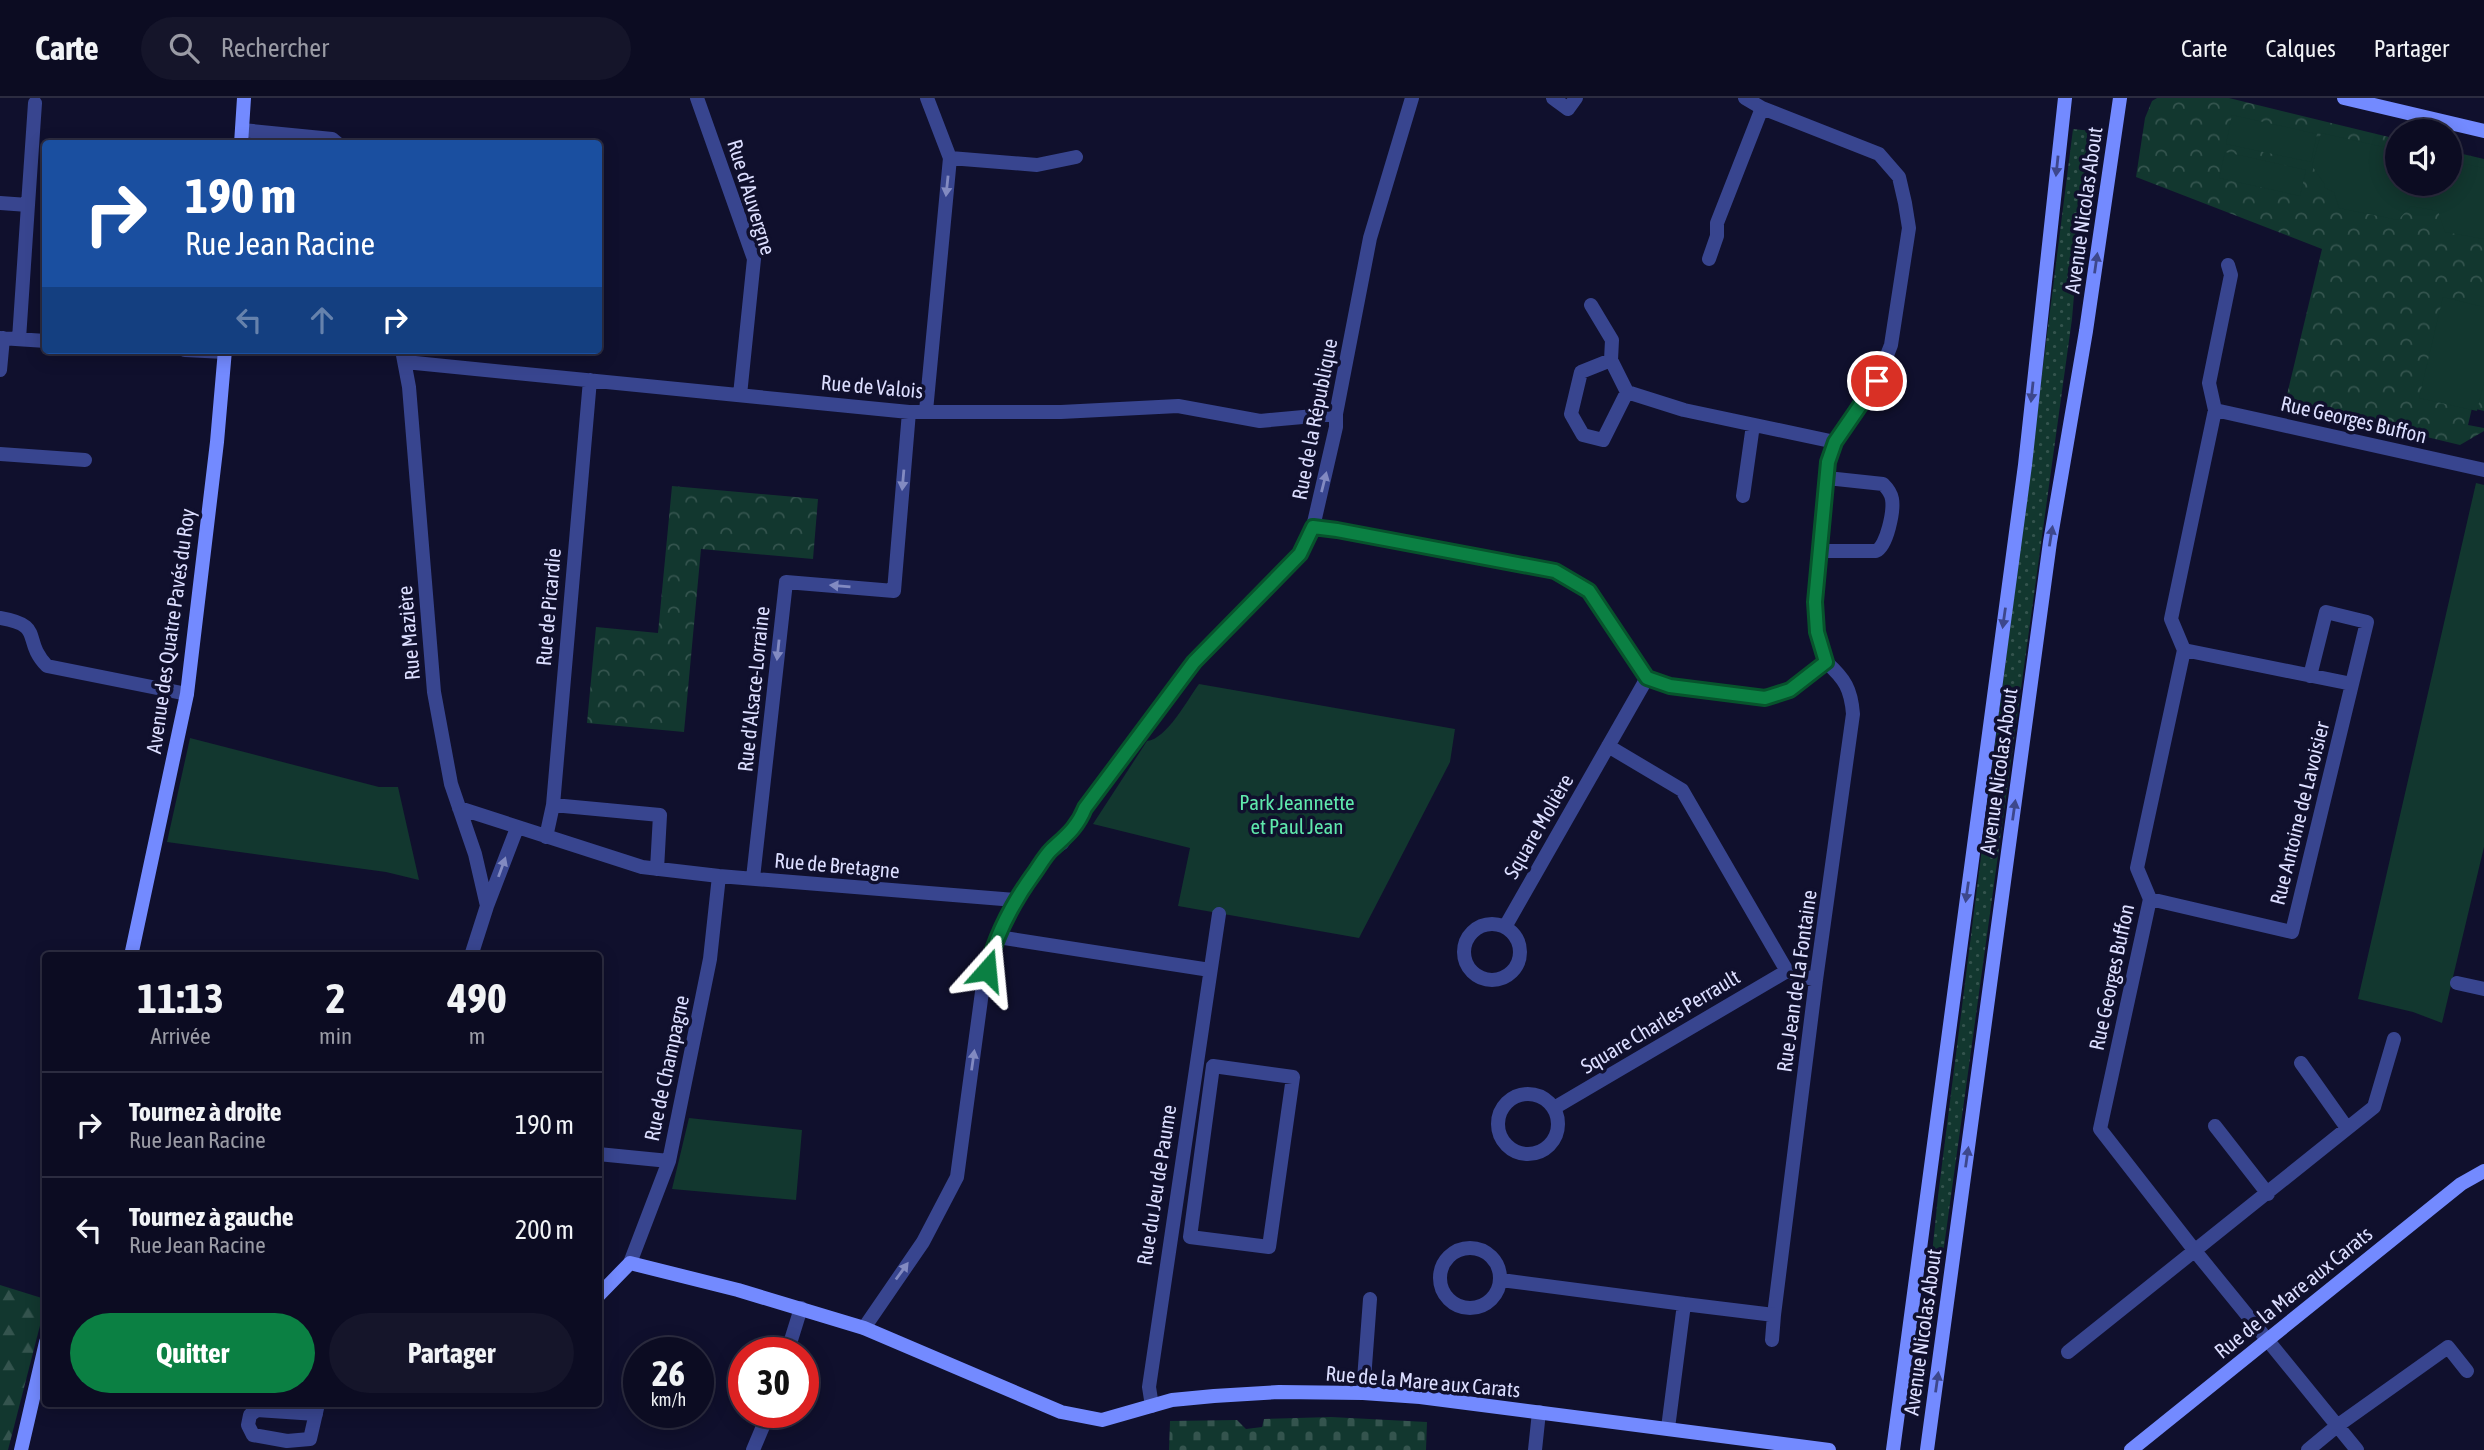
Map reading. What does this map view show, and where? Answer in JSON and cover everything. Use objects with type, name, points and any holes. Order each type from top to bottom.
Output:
[{"type":"main road","points":[[241,137],[244,98]]},
{"type":"main road","name":"Avenue Nicolas About","points":[[1893,1450],[2025,465],[2065,98]]},
{"type":"main road","name":"Avenue Nicolas About","points":[[1927,1450],[2050,542],[2086,331],[2120,98]]},
{"type":"main road","points":[[2344,98],[2484,131]]},
{"type":"main road","name":"Avenue des Quatre Pavés du Roy","points":[[132,952],[187,694],[225,354]]},
{"type":"main road","name":"Rue de la Mare aux Carats","points":[[2131,1450],[2461,1184],[2484,1171]]},
{"type":"main road","points":[[602,1292],[630,1263]]},
{"type":"main road","name":"Rue de la Mare aux Carats","points":[[630,1263],[738,1290],[864,1328],[1061,1412],[1102,1420],[1172,1400],[1269,1392],[1363,1393],[1420,1397],[1829,1450]]},
{"type":"main road","points":[[21,1450],[42,1359]]},
{"type":"street","name":"Rue d'Auvergne","points":[[697,98],[754,259],[740,395]]},
{"type":"street","points":[[926,411],[950,158],[928,98]]},
{"type":"street","name":"Rue de la République","points":[[864,1328],[923,1242],[957,1177],[982,992],[992,949],[1015,900],[1051,850],[1062,843],[1194,662],[1300,554],[1313,527],[1336,427],[1336,414],[1370,238],[1412,98]]},
{"type":"street","points":[[1553,98],[1569,109],[1576,98]]},
{"type":"street","points":[[1313,527],[1555,571],[1589,591],[1647,678],[1670,686],[1765,698],[1790,690],[1826,662],[1817,632],[1815,612],[1828,462],[1835,442],[1877,381],[1891,345],[1909,228],[1899,177],[1879,154],[1762,108],[1745,98]]},
{"type":"street","points":[[19,339],[35,103]]},
{"type":"street","points":[[1709,259],[1717,236],[1717,223],[1762,108]]},
{"type":"street","points":[[241,137],[333,140]]},
{"type":"street","points":[[950,158],[1037,165],[1076,157]]},
{"type":"street","points":[[0,203],[28,205]]},
{"type":"street","points":[[2228,265],[2231,275],[2210,383],[2215,410],[2171,619],[2184,650],[2352,684]]},
{"type":"street","points":[[1591,305],[1612,340],[1611,360],[1627,392],[1684,410],[1835,442]]},
{"type":"street","points":[[0,370],[2,338],[42,341]]},
{"type":"street","name":"Rue de Valois","points":[[403,356],[590,380],[909,412],[1061,412],[1178,407],[1260,421],[1336,414]]},
{"type":"street","name":"Rue Mazière","points":[[403,356],[409,387],[434,692],[451,784],[474,854],[487,906]]},
{"type":"street","points":[[1611,360],[1581,372],[1571,414],[1583,435],[1603,440],[1627,392]]},
{"type":"street","name":"Rue de Picardie","points":[[546,837],[553,805],[590,380]]},
{"type":"street","name":"Rue Georges Buffon","points":[[2215,410],[2484,470]]},
{"type":"street","name":"Rue d'Alsace-Lorraine","points":[[753,878],[786,582],[894,591],[909,412]]},
{"type":"street","points":[[1743,495],[1753,425]]},
{"type":"street","points":[[0,454],[85,460]]},
{"type":"street","points":[[1819,551],[1882,549],[1886,542],[1893,500],[1883,484],[1827,478]]},
{"type":"street","name":"Rue Antoine de Lavoisier","points":[[2150,900],[2291,932],[2367,622],[2326,612],[2310,676]]},
{"type":"street","points":[[0,618],[20,621],[29,628],[36,655],[47,666],[187,694]]},
{"type":"street","name":"Rue Georges Buffon","points":[[2184,650],[2137,868],[2150,900],[2100,1129],[2357,1450]]},
{"type":"street","name":"Rue Jean de La Fontaine","points":[[1772,1340],[1816,980],[1853,714],[1852,695],[1842,676],[1826,662]]},
{"type":"street","name":"Square Molière","points":[[1505,927],[1647,678]]},
{"type":"street","points":[[1608,746],[1682,790],[1787,971],[1816,980]]},
{"type":"street","points":[[553,805],[660,815],[657,869]]},
{"type":"street","name":"Rue de Bretagne","points":[[459,808],[642,867],[719,876],[1015,900]]},
{"type":"street","points":[[472,952],[517,828]]},
{"type":"street","name":"Rue de Champagne","points":[[630,1263],[669,1161],[710,959],[719,876]]},
{"type":"street","name":"Rue du Jeu de Paume","points":[[1152,1406],[1150,1374],[1219,914]]},
{"type":"street","points":[[1486,924],[1505,927],[1518,940],[1520,948],[1517,966],[1504,978],[1495,981],[1478,977],[1470,971],[1463,953],[1469,934],[1486,924]]},
{"type":"street","points":[[998,937],[1210,970]]},
{"type":"street","name":"Square Charles Perrault","points":[[1554,1108],[1787,971]]},
{"type":"street","points":[[2457,983],[2484,989]]},
{"type":"street","points":[[2068,1352],[2374,1107],[2394,1039]]},
{"type":"street","points":[[2301,1063],[2347,1128]]},
{"type":"street","points":[[1213,1066],[1293,1077],[1269,1247],[1190,1237],[1213,1066]]},
{"type":"street","points":[[1517,1096],[1538,1096],[1547,1100],[1554,1108],[1559,1123],[1558,1131],[1547,1148],[1538,1153],[1517,1153],[1502,1140],[1498,1119],[1508,1101],[1517,1096]]},
{"type":"street","points":[[2215,1126],[2268,1194]]},
{"type":"street","points":[[602,1154],[669,1161]]},
{"type":"street","points":[[1473,1248],[1482,1250],[1496,1262],[1501,1280],[1493,1300],[1484,1306],[1463,1308],[1446,1296],[1440,1277],[1447,1259],[1463,1249],[1473,1248]]},
{"type":"street","points":[[1501,1280],[1774,1315]]},
{"type":"street","points":[[1363,1393],[1370,1299]]},
{"type":"street","points":[[1668,1429],[1684,1304]]},
{"type":"street","points":[[792,1337],[801,1308]]},
{"type":"street","points":[[2308,1450],[2337,1426],[2448,1347],[2467,1371]]},
{"type":"street","points":[[1535,1450],[1539,1412]]},
{"type":"street","points":[[753,1450],[762,1428]]},
{"type":"green space","points":[[2157,98],[2229,98],[2385,136],[2385,196],[2462,196],[2462,154],[2484,159],[2484,411],[2472,408],[2468,425],[2484,428],[2484,431],[2460,445],[2285,403],[2322,249],[2136,177],[2145,118],[2152,101]]},
{"type":"green space","points":[[2232,115],[2317,134],[2311,162],[2226,144]]},
{"type":"green space","points":[[2073,129],[2092,131],[2082,201],[2072,319],[1923,1399],[1917,1399],[1938,1196]]},
{"type":"green space","points":[[2321,133],[2385,147],[2385,196],[2462,196],[2462,163],[2484,168],[2484,239],[2445,232],[2438,211],[2411,206],[2398,220],[2339,208],[2334,192],[2325,188],[2312,166]]},
{"type":"green space","points":[[2225,152],[2306,170],[2300,196],[2219,178]]},
{"type":"green space","points":[[2443,297],[2484,307],[2484,382],[2477,411],[2419,398]]},
{"type":"green space","points":[[2476,483],[2484,485],[2484,847],[2442,1023],[2413,1012],[2358,999]]},
{"type":"green space","points":[[672,486],[818,499],[813,559],[701,549],[684,732],[587,723],[596,627],[658,633]]},
{"type":"green space","name":"Park Jeannette et Paul Jean","points":[[1199,684],[1455,729],[1450,762],[1359,938],[1178,906],[1190,848],[1093,824],[1147,741],[1162,734]]},
{"type":"green space","points":[[190,738],[379,787],[398,787],[419,880],[386,872],[167,842]]},
{"type":"green space","points":[[689,1118],[802,1130],[796,1200],[672,1189]]},
{"type":"green space","points":[[0,1285],[42,1298],[42,1318],[8,1450],[0,1450]]},
{"type":"green space","points":[[1331,1417],[1427,1422],[1426,1450],[1169,1450],[1170,1421],[1237,1420],[1246,1429],[1262,1427],[1264,1419]]},
{"type":"route","points":[[987,970],[992,949],[1015,900],[1051,850],[1062,843],[1072,830],[1085,808],[1194,662],[1300,554],[1313,527],[1555,571],[1589,591],[1647,678],[1670,686],[1765,698],[1790,690],[1826,662],[1817,632],[1815,602],[1828,462],[1835,442],[1877,381]]}]
